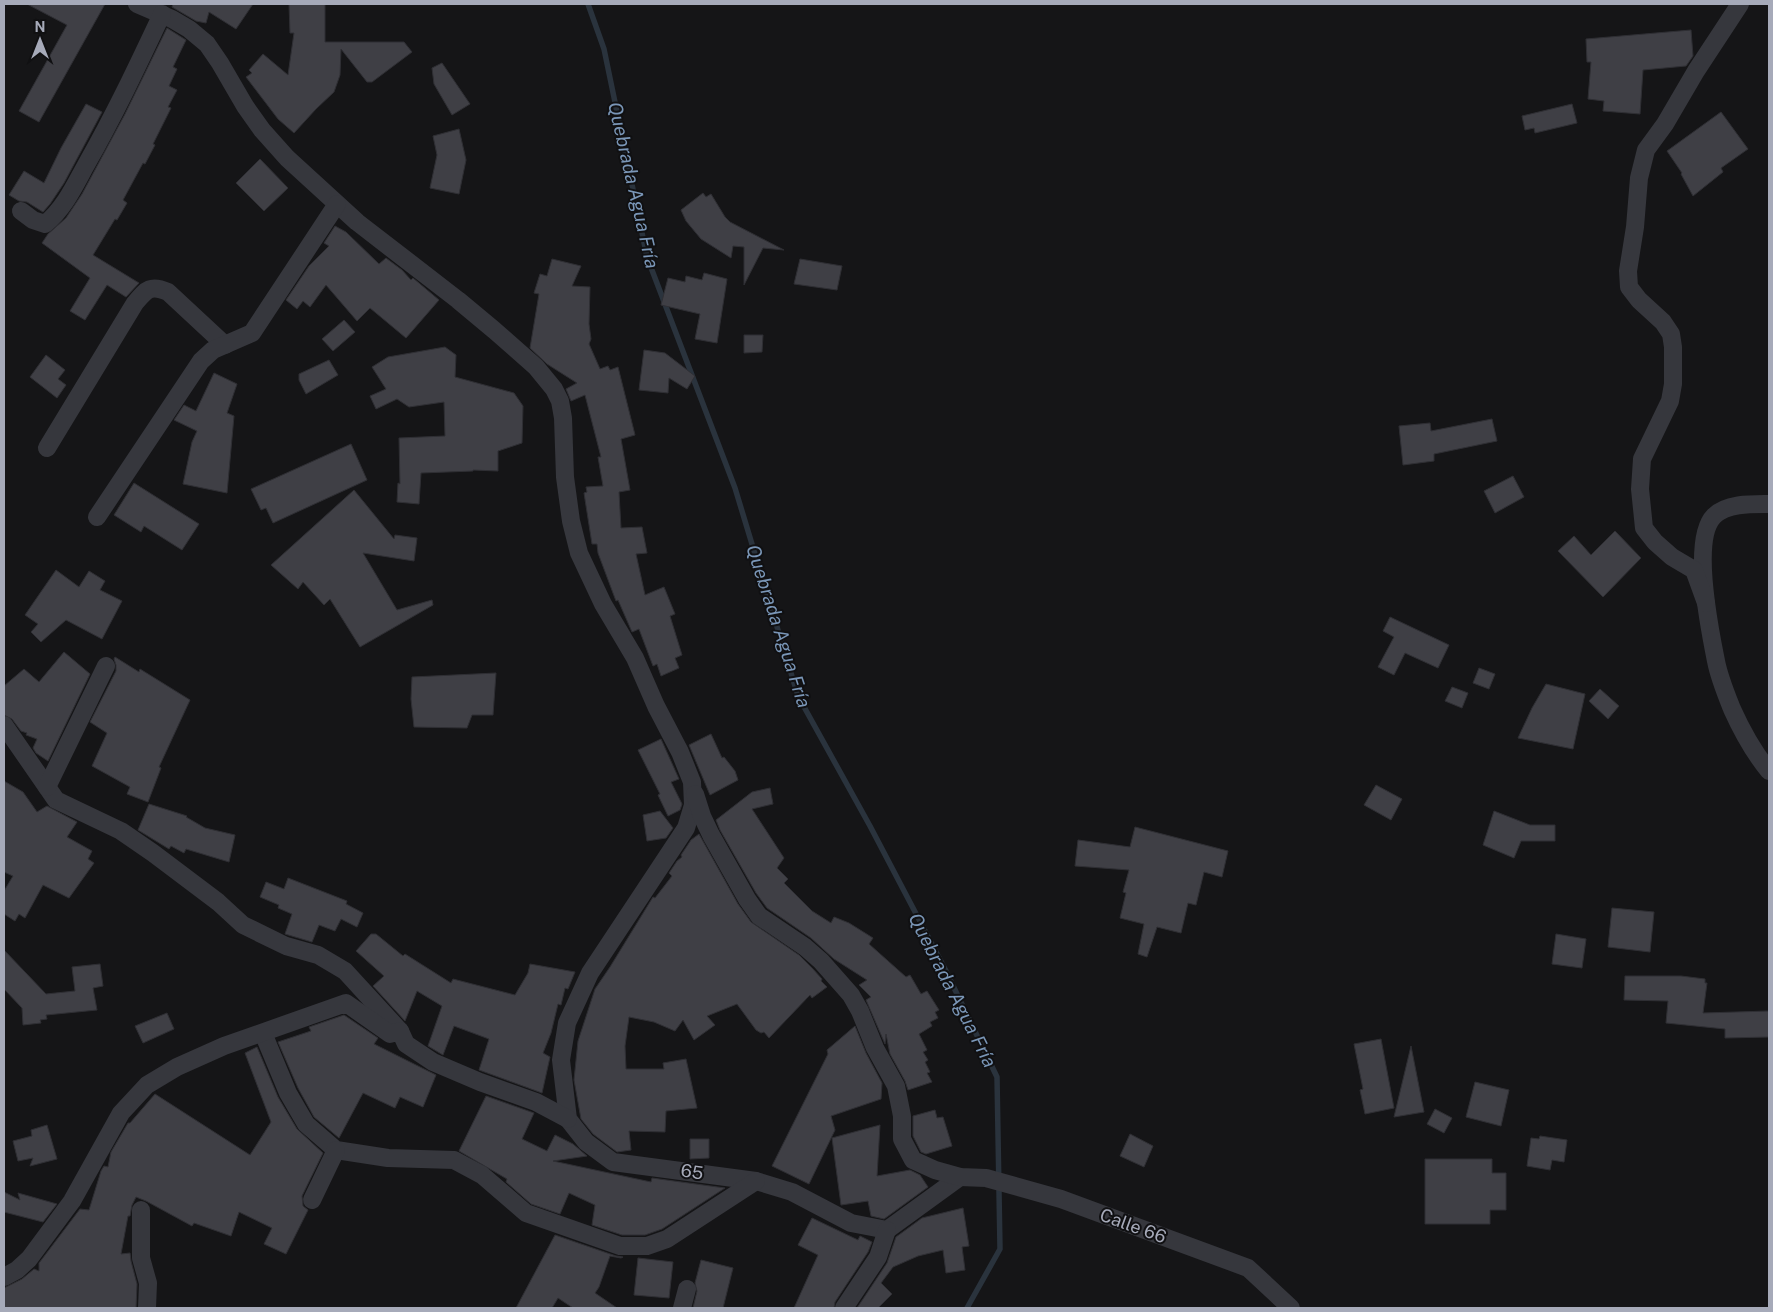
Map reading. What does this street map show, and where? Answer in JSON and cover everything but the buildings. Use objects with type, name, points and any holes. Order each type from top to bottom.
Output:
[{"type":"street","points":[[137,4],[162,14],[189,29],[207,44],[245,106],[262,130],[287,158],[357,222],[458,300],[536,367],[554,389],[560,401],[563,418],[565,477],[571,521],[579,553],[602,604],[635,658],[656,706],[680,752],[692,782],[693,806],[686,828],[590,973],[567,1023],[561,1060],[568,1119]]},
{"type":"street","points":[[1706,603],[1694,570],[1672,557],[1655,542],[1644,528],[1640,489],[1642,459],[1670,401],[1673,384],[1673,347],[1671,334],[1663,322],[1639,300],[1629,287],[1628,271],[1635,227],[1639,178],[1646,150],[1665,124],[1696,71],[1740,4]]},
{"type":"street","points":[[21,211],[33,220],[45,224],[54,217],[71,193],[115,114],[162,14]]},
{"type":"street","points":[[97,517],[201,360],[213,350],[252,333],[337,204]]},
{"type":"street","points":[[47,448],[135,303],[147,290],[158,288],[168,292],[225,345]]},
{"type":"street","points":[[1769,504],[1732,506],[1715,515],[1708,523],[1703,549],[1706,603],[1716,663],[1732,709],[1760,760],[1769,771]]},
{"type":"street","points":[[46,787],[106,666]]},
{"type":"street","points":[[4,725],[56,800],[121,831],[218,902],[243,925],[286,946],[318,955],[345,971],[400,1032],[406,1044],[433,1062],[480,1082],[536,1102],[568,1119]]},
{"type":"street","name":"Calle 66","points":[[692,782],[702,816],[711,835],[747,899],[759,916],[805,947],[831,970],[860,1011],[875,1048],[896,1086],[902,1116],[902,1139],[913,1160],[935,1170],[960,1177],[986,1178],[1061,1199],[1248,1268],[1291,1308]]},
{"type":"street","points":[[4,1277],[17,1270],[30,1259],[72,1201],[121,1113],[147,1085],[177,1067],[224,1046],[346,1003],[390,1034],[400,1032]]},
{"type":"street","points":[[263,1033],[288,1093],[306,1124],[336,1150],[388,1158],[454,1160],[482,1174],[526,1213],[620,1246],[647,1246],[667,1240],[756,1181]]},
{"type":"street","name":"65","points":[[568,1119],[586,1142],[613,1162],[756,1181],[792,1192],[851,1223],[887,1230]]},
{"type":"street","points":[[312,1200],[336,1150]]},
{"type":"street","points":[[844,1308],[878,1257],[887,1230],[960,1177]]},
{"type":"street","points":[[141,1210],[141,1258],[148,1283],[147,1308]]},
{"type":"street","points":[[682,1308],[687,1289]]},
{"type":"waterway","name":"Quebrada Agua Fría","points":[[588,4],[604,49],[647,257],[735,488],[798,696],[870,826],[945,969],[997,1077],[1000,1249],[967,1308]]}]
